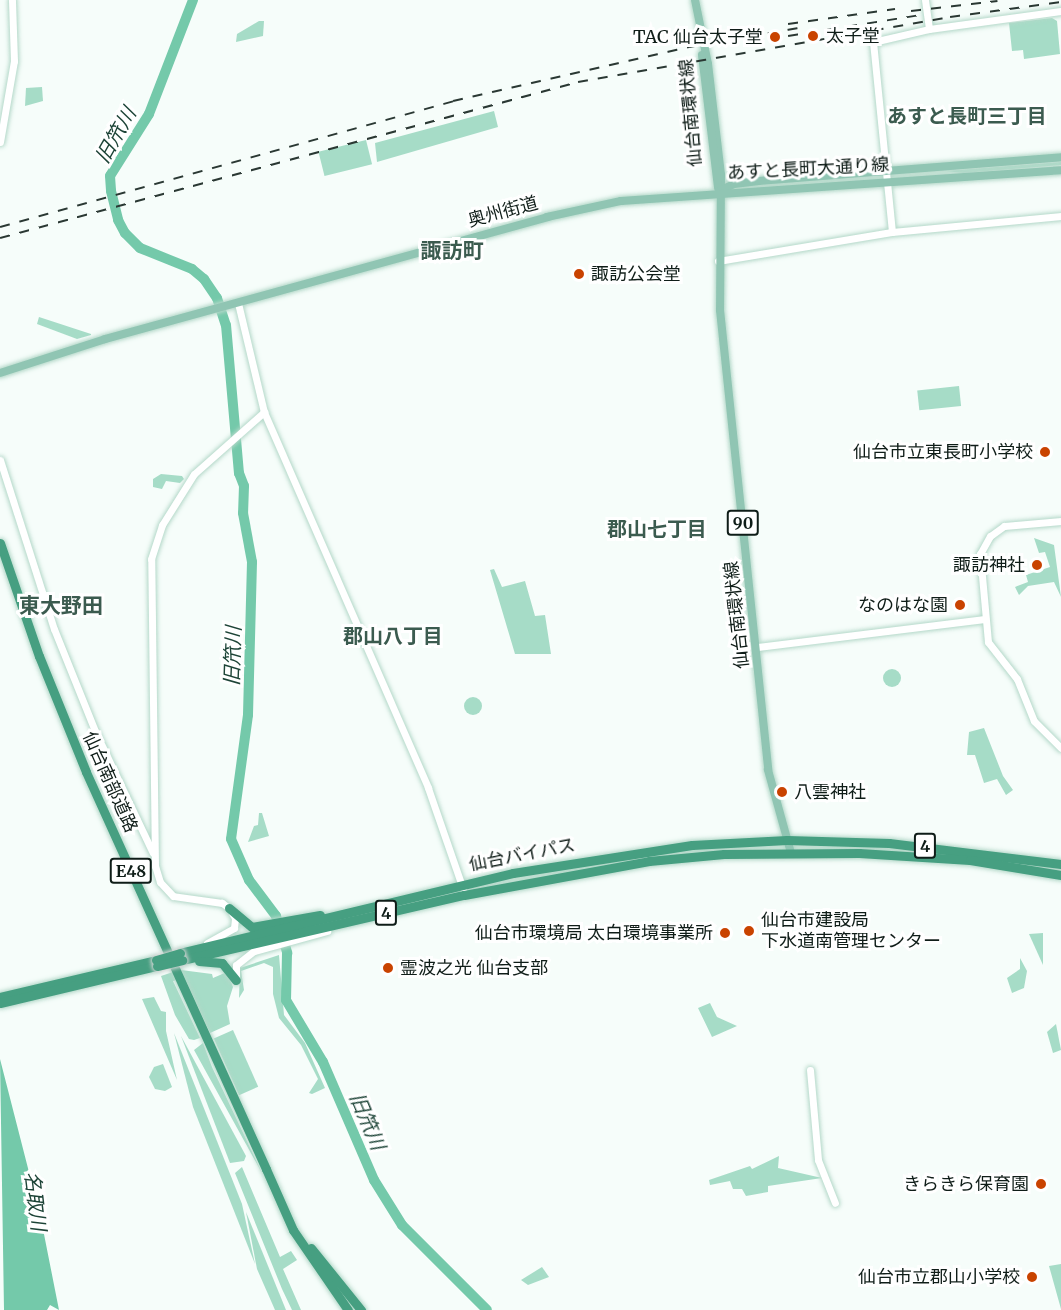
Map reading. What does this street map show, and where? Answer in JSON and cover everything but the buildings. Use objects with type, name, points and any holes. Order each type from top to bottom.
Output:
[{"type":"highway","name":"仙台南部道路","points":[[0,543],[86,772],[277,1193],[312,1262],[348,1310]]},
{"type":"highway","name":"仙台バイパス","points":[[307,926],[344,913],[462,884],[636,852],[787,840],[889,843],[1061,864]]},
{"type":"highway","name":"仙台バイパス","points":[[0,1003],[307,926],[372,916],[464,895],[629,863],[791,853],[970,860],[1061,875]]},
{"type":"highway","points":[[229,908],[247,924],[266,936],[307,926]]},
{"type":"highway","points":[[184,956],[218,961],[236,980]]},
{"type":"highway","name":"仙台バイパス","points":[[0,997],[145,966]]},
{"type":"highway","name":"仙台南部道路","points":[[277,1193],[317,1258],[361,1310]]},
{"type":"main road","name":"仙台南環状線","points":[[695,0],[702,30],[721,175],[718,261],[768,770],[791,853]]},
{"type":"main road","name":"あすと長町大通り線","points":[[719,191],[734,184],[1061,157]]},
{"type":"main road","name":"あすと長町大通り線","points":[[719,191],[735,194],[1061,170]]},
{"type":"main road","name":"奥州街道","points":[[0,373],[59,351],[571,211],[719,191]]},
{"type":"street","points":[[0,142],[14,61],[12,0]]},
{"type":"street","points":[[925,0],[929,29]]},
{"type":"street","points":[[892,232],[873,42],[929,29],[1061,11]]},
{"type":"street","points":[[718,261],[892,232],[1061,216]]},
{"type":"street","points":[[234,303],[264,412],[428,788],[464,895]]},
{"type":"street","points":[[184,956],[228,935],[235,923],[229,908],[222,903],[173,896],[160,882],[154,855],[151,559],[162,525],[186,485],[203,464],[264,412]]},
{"type":"street","points":[[0,460],[33,567],[79,693],[154,855]]},
{"type":"street","points":[[1061,521],[1004,526],[987,541],[980,554],[985,619],[992,650],[1017,679],[1034,721],[1061,748]]},
{"type":"street","points":[[756,647],[985,619]]},
{"type":"street","points":[[236,980],[239,960],[266,936]]},
{"type":"street","points":[[810,1070],[818,1160],[835,1203]]},
{"type":"shaded area","points":[[1052,18],[1057,21],[1060,54],[1024,59],[1023,50],[1012,51],[1009,23]]},
{"type":"shaded area","points":[[259,21],[264,21],[263,36],[236,42],[237,34]]},
{"type":"shaded area","points":[[42,87],[43,101],[25,106],[26,88]]},
{"type":"shaded area","points":[[494,111],[498,127],[377,162],[375,143]]},
{"type":"shaded area","points":[[366,140],[372,164],[325,176],[318,152]]},
{"type":"shaded area","points":[[1061,162],[1061,165],[963,173],[946,171]]},
{"type":"shaded area","points":[[39,317],[91,335],[77,339],[37,324]]},
{"type":"shaded area","points":[[959,386],[961,406],[919,410],[917,390]]},
{"type":"shaded area","points":[[161,474],[182,476],[184,479],[180,483],[166,481],[162,489],[153,487],[153,479]]},
{"type":"shaded area","points":[[1034,538],[1054,545],[1061,597],[1054,582],[1028,586],[1019,595],[1015,587],[1028,582],[1026,575],[1050,567],[1045,552],[1039,553]]},
{"type":"shaded area","points":[[494,569],[502,587],[525,581],[535,616],[545,615],[551,654],[515,654],[490,570]]},
{"type":"shaded area","points":[[892,669],[898,672],[901,678],[898,684],[892,687],[886,684],[883,678],[886,672]]},
{"type":"shaded area","points":[[469,697],[477,697],[482,702],[480,713],[469,715],[464,710],[464,702]]},
{"type":"shaded area","points":[[984,728],[1003,776],[1013,790],[1006,795],[997,779],[984,783],[975,755],[967,755],[969,732]]},
{"type":"shaded area","points":[[259,813],[262,813],[269,836],[248,842],[254,826],[258,825]]},
{"type":"shaded area","points":[[1043,933],[1043,965],[1029,934]]},
{"type":"shaded area","points":[[279,955],[284,1015],[305,1043],[325,1088],[312,1094],[309,1093],[318,1079],[301,1045],[279,1018],[273,994],[273,967],[264,963],[241,971],[244,990],[239,998],[240,968]]},
{"type":"shaded area","points":[[1020,958],[1027,971],[1024,988],[1012,993],[1007,978],[1020,969]]},
{"type":"shaded area","points":[[181,970],[212,974],[213,978],[227,972],[233,987],[227,1006],[230,1024],[210,1033]]},
{"type":"shaded area","points":[[173,972],[177,980],[173,981],[200,1038],[189,1039],[175,1015],[161,976]]},
{"type":"shaded area","points":[[154,997],[161,1011],[166,1012],[166,1031],[177,1080],[142,999]]},
{"type":"shaded area","points":[[710,1003],[717,1017],[737,1026],[712,1037],[698,1008]]},
{"type":"shaded area","points":[[1056,1024],[1061,1050],[1053,1053],[1047,1032]]},
{"type":"shaded area","points":[[233,1030],[258,1087],[239,1095],[214,1039]]},
{"type":"shaded area","points":[[174,1033],[242,1204],[255,1264],[193,1107]]},
{"type":"shaded area","points":[[181,1036],[246,1156],[244,1161],[230,1163]]},
{"type":"shaded area","points":[[203,1043],[212,1067],[262,1173],[194,1050]]},
{"type":"shaded area","points":[[163,1064],[172,1087],[165,1091],[155,1089],[149,1077],[154,1067]]},
{"type":"shaded area","points":[[779,1156],[778,1168],[822,1178],[768,1186],[768,1192],[746,1196],[742,1189],[733,1189],[730,1181],[710,1185],[709,1180],[750,1166],[752,1169]]},
{"type":"shaded area","points":[[242,1167],[280,1257],[291,1251],[297,1260],[283,1269],[301,1310],[292,1310],[282,1289],[235,1173]]},
{"type":"shaded area","points":[[246,1212],[286,1310],[275,1310],[257,1269]]},
{"type":"shaded area","points":[[1061,1264],[1061,1309],[1049,1266]]},
{"type":"shaded area","points":[[542,1267],[549,1277],[528,1285],[521,1280]]},
{"type":"water","name":"名取川","points":[[0,1059],[41,1219],[59,1310],[50,1305],[47,1310],[4,1310]]},
{"type":"waterway","name":"旧笊川","points":[[193,0],[149,114],[110,176],[118,220],[125,233],[140,248],[192,269],[204,279],[217,298],[226,325],[239,473],[244,486],[243,513],[252,562],[248,715],[231,839],[249,880],[276,916],[287,953],[286,1000],[323,1062],[374,1180],[402,1225],[487,1310]]},
{"type":"railway","points":[[911,11],[997,1]]},
{"type":"railway","points":[[0,238],[578,82],[950,17],[1061,2]]},
{"type":"railway","points":[[788,24],[895,9]]},
{"type":"railway","points":[[788,36],[921,15]]},
{"type":"railway","points":[[0,227],[453,101],[689,47],[798,28]]},
{"type":"place","name":"太子堂","points":[[813,36]]},
{"type":"place","name":"TAC 仙台太子堂","points":[[775,37]]},
{"type":"place","name":"諏訪公会堂","points":[[579,274]]},
{"type":"place","name":"仙台市立東長町小学校","points":[[1045,452]]},
{"type":"place","name":"諏訪神社","points":[[1037,565]]},
{"type":"place","name":"なのはな園","points":[[960,605]]},
{"type":"place","name":"八雲神社","points":[[782,792]]},
{"type":"place","name":"仙台市建設局 下水道南管理センター","points":[[749,931]]},
{"type":"place","name":"仙台市環境局 太白環境事業所","points":[[725,933]]},
{"type":"place","name":"霊波之光 仙台支部","points":[[388,968]]},
{"type":"place","name":"きらきら保育園","points":[[1041,1184]]},
{"type":"place","name":"仙台市立郡山小学校","points":[[1032,1277]]},
{"type":"district","name":"あすと長町三丁目","points":[[967,115]]},
{"type":"district","name":"諏訪町","points":[[452,251]]},
{"type":"district","name":"郡山七丁目","points":[[657,528]]},
{"type":"district","name":"東大野田","points":[[61,606]]},
{"type":"district","name":"郡山八丁目","points":[[393,635]]}]
